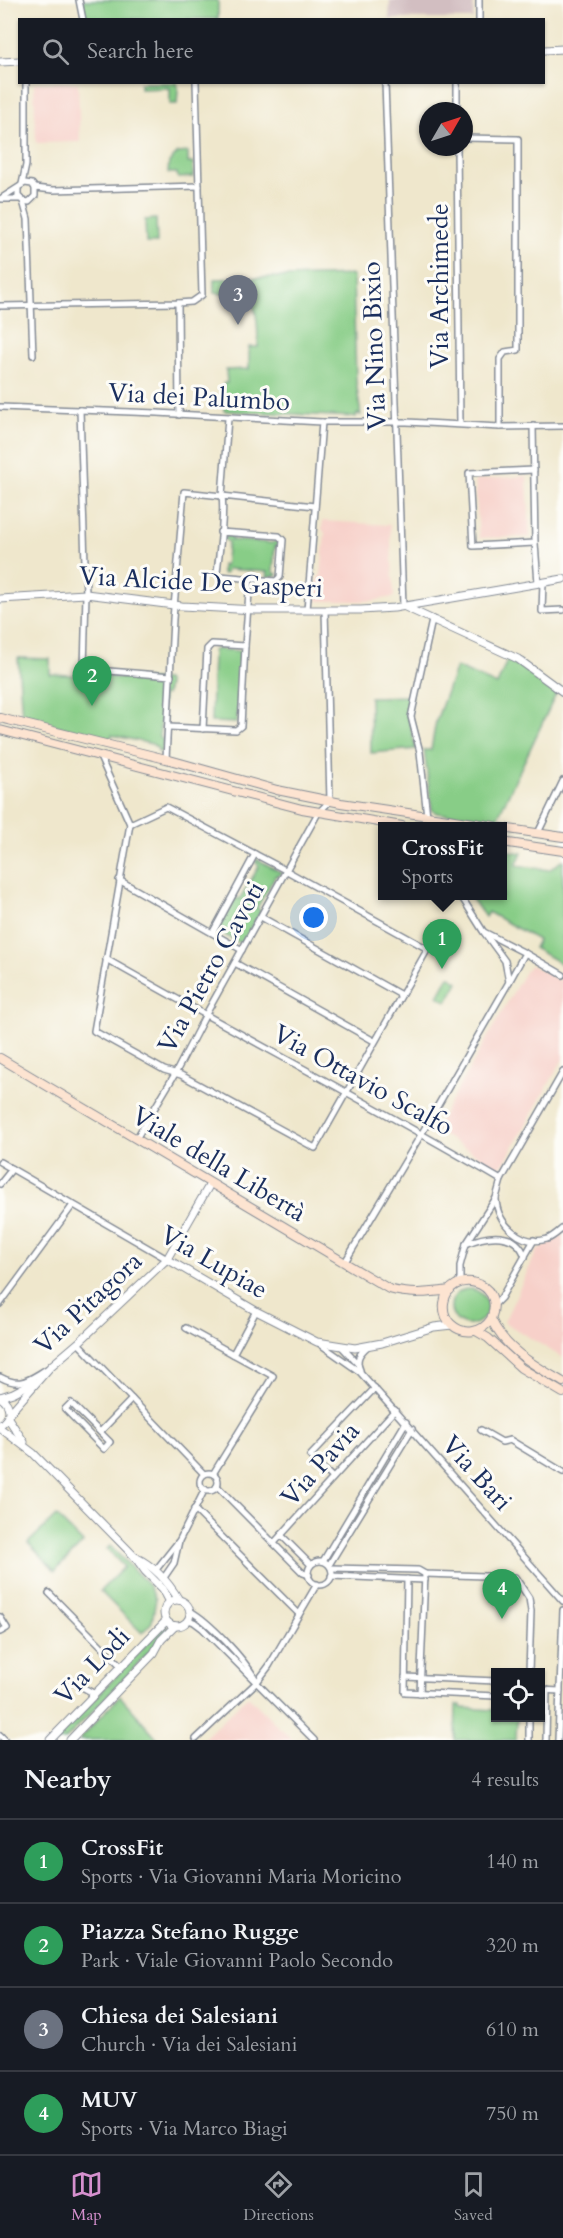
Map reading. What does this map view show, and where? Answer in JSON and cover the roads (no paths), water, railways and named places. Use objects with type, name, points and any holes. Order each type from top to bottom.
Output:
[{"type":"main road","points":[[0,718],[166,759],[277,790],[330,801],[467,822]]},
{"type":"main road","points":[[0,730],[318,813],[378,822]]},
{"type":"main road","points":[[163,772],[166,759]]},
{"type":"main road","points":[[507,829],[563,837]]},
{"type":"main road","points":[[507,843],[563,851]]},
{"type":"main road","name":"Viale della Libertà","points":[[0,1058],[389,1288],[405,1293],[422,1294],[464,1282],[481,1284],[492,1297],[494,1305]]},
{"type":"main road","points":[[453,1287],[444,1309],[452,1325],[468,1332],[476,1331],[491,1319],[494,1305]]},
{"type":"main road","name":"Viale della Libertà","points":[[422,1294],[436,1299],[444,1309]]},
{"type":"main road","points":[[491,1319],[513,1349],[563,1382]]},
{"type":"main road","points":[[476,1331],[488,1338],[521,1368],[563,1393]]},
{"type":"street","points":[[79,0],[83,18]]},
{"type":"street","points":[[479,0],[479,18]]},
{"type":"street","points":[[545,50],[563,50]]},
{"type":"street","points":[[0,62],[18,61]]},
{"type":"street","points":[[26,84],[26,165],[20,187],[21,200],[28,219],[33,355]]},
{"type":"street","points":[[0,306],[178,303],[192,302],[202,295],[196,84]]},
{"type":"street","name":"Via Nino Bixio","points":[[386,84],[403,606]]},
{"type":"street","points":[[457,84],[457,102]]},
{"type":"street","points":[[473,138],[518,139],[518,350],[509,351],[500,359],[500,427]]},
{"type":"street","name":"Via Archimede","points":[[457,156],[460,424]]},
{"type":"street","points":[[26,165],[33,186],[34,198],[28,219]]},
{"type":"street","points":[[0,199],[20,187],[33,186],[53,190],[199,186]]},
{"type":"street","points":[[0,199],[34,198],[53,190]]},
{"type":"street","points":[[178,303],[179,415]]},
{"type":"street","name":"Via dei Palumbo","points":[[0,407],[322,422],[396,422],[500,427],[563,426]]},
{"type":"street","points":[[80,410],[86,594],[84,669],[171,676]]},
{"type":"street","points":[[220,532],[279,536],[283,540],[280,577],[276,581],[220,576],[217,573],[228,418]]},
{"type":"street","points":[[307,610],[322,422]]},
{"type":"street","points":[[532,426],[535,543],[542,611],[563,610]]},
{"type":"street","points":[[534,470],[469,473],[473,546],[535,543]]},
{"type":"street","points":[[166,759],[174,605],[184,492],[315,506]]},
{"type":"street","points":[[168,727],[236,730],[241,726],[250,579]]},
{"type":"street","name":"Via Alcide De Gasperi","points":[[0,599],[86,594],[174,605],[247,609],[361,610],[403,606],[563,579]]},
{"type":"street","points":[[403,606],[518,659],[563,692]]},
{"type":"street","points":[[326,610],[330,801]]},
{"type":"street","points":[[427,816],[420,752],[411,717],[432,620]]},
{"type":"street","points":[[203,729],[207,649],[212,644],[245,646]]},
{"type":"street","points":[[100,757],[130,825],[94,1032],[164,1070],[181,1075],[315,1148],[426,952],[426,948],[287,870],[166,807],[130,825]]},
{"type":"street","points":[[538,833],[563,781]]},
{"type":"street","name":"Via Pietro Cavoti","points":[[135,1139],[175,1074],[318,813],[330,801]]},
{"type":"street","points":[[213,932],[255,854]]},
{"type":"street","points":[[119,880],[242,950]]},
{"type":"street","points":[[464,900],[505,961],[509,982]]},
{"type":"street","points":[[261,917],[401,995]]},
{"type":"street","points":[[483,931],[563,975]]},
{"type":"street","points":[[345,1262],[525,953]]},
{"type":"street","name":"Via Ottavio Scalfo","points":[[106,959],[501,1179]]},
{"type":"street","points":[[235,963],[375,1041]]},
{"type":"street","points":[[563,1072],[501,1179],[496,1198],[496,1208],[509,1229],[520,1236],[534,1240],[547,1239],[563,1228]]},
{"type":"street","name":"Via Lupiae","points":[[0,1162],[256,1311],[316,1342],[342,1347],[368,1346],[420,1331],[452,1325]]},
{"type":"street","points":[[0,1184],[12,1169]]},
{"type":"street","name":"Via Pitagora","points":[[0,1427],[51,1366],[167,1259],[210,1184]]},
{"type":"street","points":[[453,1287],[460,1279],[460,1266],[466,1244],[496,1198]]},
{"type":"street","points":[[0,1305],[73,1205]]},
{"type":"street","points":[[466,1244],[480,1238],[505,1235],[509,1229]]},
{"type":"street","points":[[500,1236],[516,1242],[522,1248],[525,1257]]},
{"type":"street","points":[[494,1305],[501,1298],[534,1240]]},
{"type":"street","name":"Via Lupiae","points":[[420,1331],[436,1322],[444,1309]]},
{"type":"street","points":[[233,1354],[256,1311]]},
{"type":"street","points":[[186,1328],[273,1376],[213,1474]]},
{"type":"street","name":"Via Bari","points":[[316,1342],[360,1372],[563,1601]]},
{"type":"street","points":[[78,1343],[204,1474],[213,1474],[218,1479],[217,1486],[212,1490],[205,1489],[200,1484],[204,1474]]},
{"type":"street","points":[[357,1363],[360,1353],[368,1346]]},
{"type":"street","name":"Via Bari","points":[[342,1347],[357,1363],[360,1372]]},
{"type":"street","points":[[0,1377],[12,1383],[23,1383],[51,1366]]},
{"type":"street","name":"Via Pitagora","points":[[8,1416],[7,1404],[0,1397],[14,1393],[39,1379]]},
{"type":"street","points":[[333,1478],[310,1456],[375,1388]]},
{"type":"street","points":[[100,1432],[132,1399]]},
{"type":"street","points":[[71,1403],[100,1432],[110,1442],[104,1449],[65,1409],[71,1403]]},
{"type":"street","name":"Via Pavia","points":[[274,1543],[395,1410]]},
{"type":"street","points":[[8,1416],[33,1453]]},
{"type":"street","points":[[323,1561],[406,1422]]},
{"type":"street","points":[[0,1427],[33,1453],[135,1557],[163,1589],[170,1602]]},
{"type":"street","points":[[330,1567],[412,1429]]},
{"type":"street","points":[[481,1430],[502,1442],[510,1440],[563,1472]]},
{"type":"street","points":[[217,1486],[303,1573],[309,1575]]},
{"type":"street","points":[[163,1579],[174,1563],[179,1541],[205,1489]]},
{"type":"street","points":[[194,1509],[299,1614]]},
{"type":"street","points":[[281,1535],[311,1565]]},
{"type":"street","points":[[155,1571],[179,1541]]},
{"type":"street","points":[[135,1557],[145,1562],[163,1579],[179,1600],[199,1616],[239,1657],[257,1682]]},
{"type":"street","points":[[332,1576],[330,1567],[323,1561],[317,1561],[311,1565],[309,1575],[311,1581],[317,1584],[323,1584],[332,1576],[407,1579],[515,1577],[529,1598],[531,1611],[529,1668]]},
{"type":"street","points":[[330,1567],[418,1570],[425,1577],[420,1693]]},
{"type":"street","points":[[407,1579],[405,1692],[491,1696]]},
{"type":"street","points":[[196,1739],[257,1682],[269,1666],[317,1584]]},
{"type":"street","points":[[49,1593],[121,1666]]},
{"type":"street","points":[[179,1600],[170,1602],[165,1607],[163,1614],[166,1621],[180,1626],[188,1620],[190,1611]]},
{"type":"street","points":[[558,1740],[563,1610]]},
{"type":"street","points":[[0,1617],[7,1628],[0,1632]]},
{"type":"street","points":[[188,1620],[202,1628],[314,1740]]},
{"type":"street","name":"Via Lodi","points":[[50,1740],[166,1621]]},
{"type":"street","name":"Via Lodi","points":[[70,1740],[154,1653],[161,1640],[175,1626]]},
{"type":"street","points":[[405,1677],[491,1681]]},
{"type":"street","points":[[69,1680],[95,1694]]},
{"type":"street","points":[[545,1690],[560,1691]]},
{"type":"street","points":[[545,1715],[546,1740]]},
{"type":"street","points":[[529,1722],[529,1740]]},
{"type":"street","points":[[0,1735],[5,1740]]},
{"type":"place","name":"Chiesa dei Salesiani","points":[[238,325]]},
{"type":"place","name":"Piazza Stefano Rugge","points":[[92,706]]},
{"type":"place","name":"CrossFit","points":[[442,969]]},
{"type":"place","name":"MUV","points":[[502,1619]]}]
